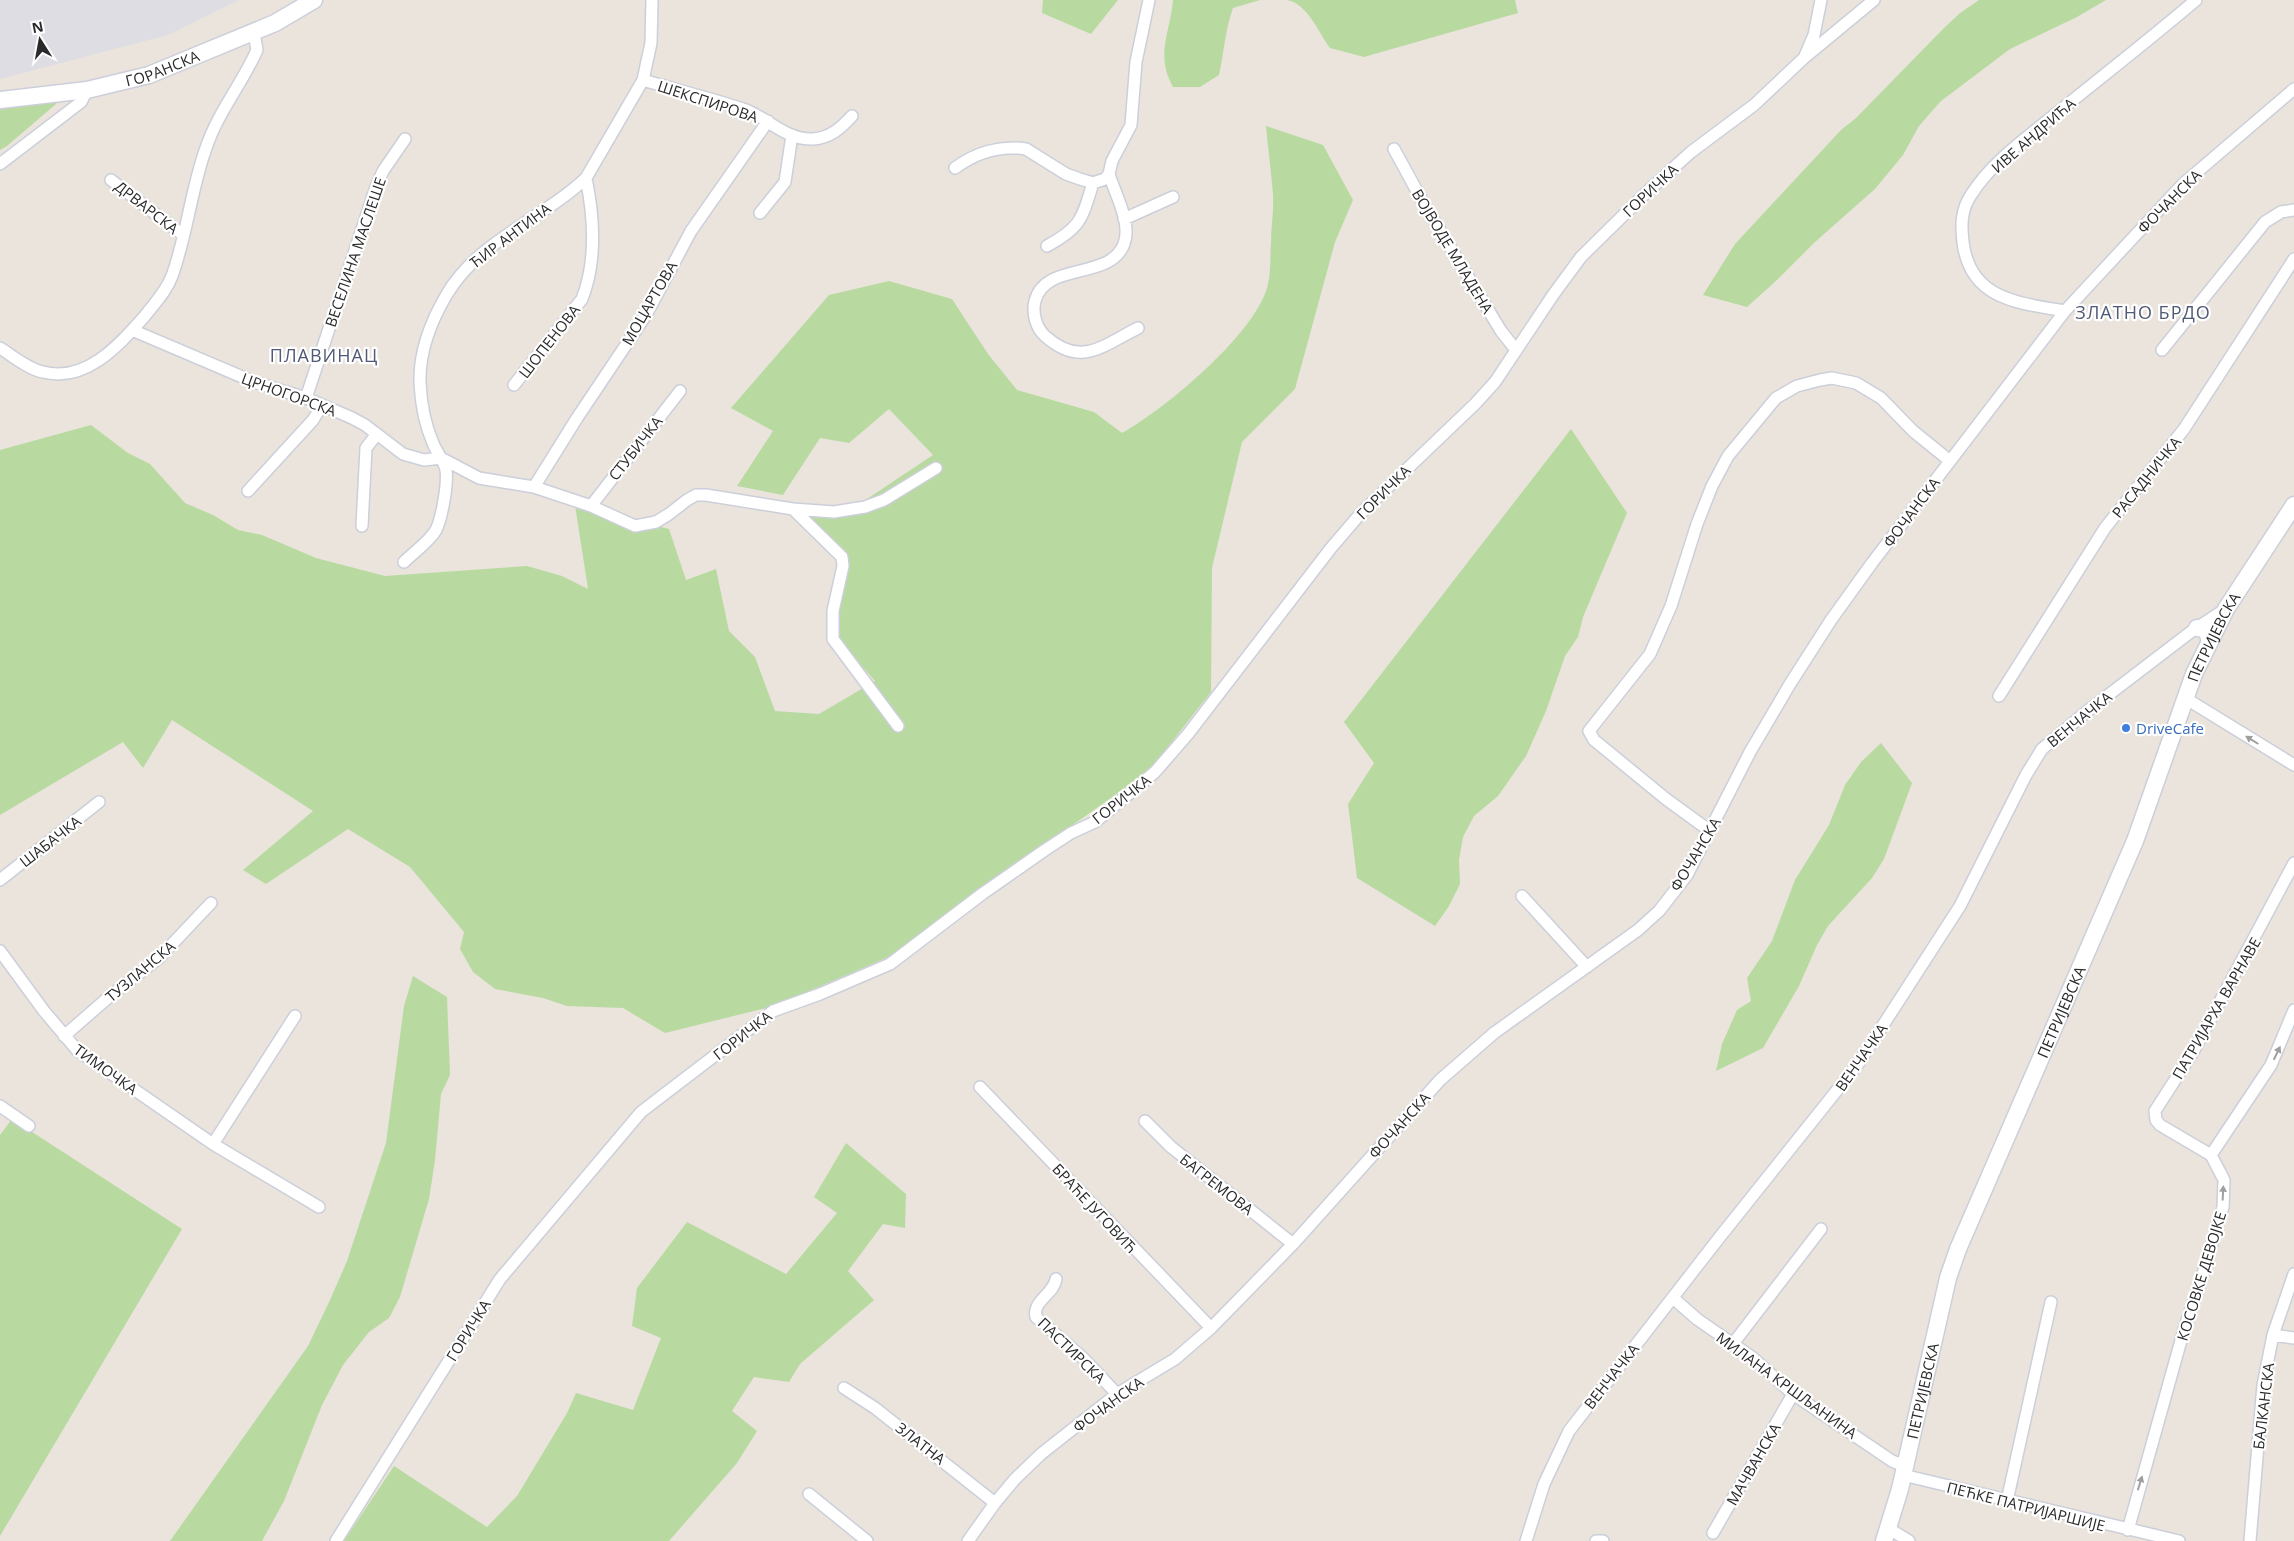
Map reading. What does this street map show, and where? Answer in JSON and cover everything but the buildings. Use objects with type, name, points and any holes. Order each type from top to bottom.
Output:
[{"type":"main road","name":"ГОРАНСКА","points":[[0,100],[87,90],[149,75],[254,33],[284,19],[314,0]]},
{"type":"main road","name":"ПЕТРИЈЕВСКА","points":[[1886,1535],[1904,1471],[1948,1278],[1958,1249],[2138,833],[2185,698],[2210,641],[2226,608],[2294,505]]},
{"type":"main road","points":[[2197,628],[2206,629],[2210,635],[2210,641]]},
{"type":"street","name":"ЋИР АНТИНА","points":[[404,562],[432,535],[438,525],[446,475],[428,427],[422,399],[420,369],[426,338],[439,309],[458,279],[474,261],[525,222],[576,188],[586,178],[643,80],[651,43],[652,0]]},
{"type":"street","points":[[955,168],[973,156],[984,152],[1020,148],[1026,149],[1066,174],[1093,182],[1105,179],[1109,174],[1112,161],[1131,125],[1136,62],[1149,0]]},
{"type":"street","points":[[1805,57],[1814,35],[1821,0]]},
{"type":"street","name":"ГОРИЧКА","points":[[336,1541],[500,1279],[641,1112],[773,1011],[820,994],[890,964],[982,894],[1045,850],[1071,833],[1095,822],[1155,772],[1193,728],[1331,548],[1378,495],[1475,404],[1495,382],[1566,276],[1605,233],[1691,152],[1754,105],[1805,57],[1874,0]]},
{"type":"street","name":"ИВЕ АНДРИЋА","points":[[2065,311],[2005,299],[1975,277],[1963,246],[1961,227],[1966,203],[1982,180],[2014,148],[2149,41],[2196,0]]},
{"type":"street","points":[[0,348],[41,372],[66,373],[94,364],[104,358],[132,330],[165,290],[172,278],[198,170],[209,139],[226,104],[257,50],[254,33]]},
{"type":"street","name":"ШЕКСПИРОВА","points":[[643,80],[744,109],[792,135],[812,139],[840,129],[852,116]]},
{"type":"street","name":"ФОЧАНСКА","points":[[968,1541],[996,1502],[1041,1454],[1117,1394],[1174,1359],[1212,1328],[1293,1244],[1440,1080],[1494,1034],[1638,930],[1658,911],[1686,875],[1750,752],[1812,648],[1872,564],[2065,311],[2183,184],[2294,89]]},
{"type":"street","points":[[0,164],[82,102],[87,90]]},
{"type":"street","name":"МОЦАРТОВА","points":[[534,487],[576,418],[646,315],[691,231],[768,121]]},
{"type":"street","points":[[760,214],[785,182],[792,135]]},
{"type":"street","name":"ВЕСЕЛИНА МАСЛЕШЕ","points":[[306,398],[376,187],[387,164],[405,139]]},
{"type":"street","name":"ВОЈВОДЕ МЛАДЕНА","points":[[1394,149],[1424,204],[1501,331],[1516,350]]},
{"type":"street","points":[[1109,174],[1124,219],[1126,234],[1124,244],[1118,253],[1100,265],[1060,276],[1048,282],[1035,301],[1035,317],[1042,333],[1050,340],[1068,352],[1077,353],[1098,349],[1138,328]]},
{"type":"street","name":"ШОПЕНОВА","points":[[514,385],[582,299],[586,290],[590,271],[593,236],[591,202],[586,178]]},
{"type":"street","name":"ДРВАРСКА","points":[[111,180],[183,235]]},
{"type":"street","points":[[1047,246],[1063,237],[1082,219],[1093,182]]},
{"type":"street","points":[[1124,219],[1173,197]]},
{"type":"street","points":[[2162,350],[2265,222],[2281,212],[2294,210]]},
{"type":"street","name":"РАСАДНИЧКА","points":[[1998,696],[2105,528],[2184,429],[2294,259]]},
{"type":"street","name":"ЦРНОГОРСКА","points":[[132,330],[254,382],[306,398],[352,418],[377,434],[392,448],[412,457],[424,460],[441,458]]},
{"type":"street","points":[[1710,831],[1666,799],[1594,740],[1589,730],[1639,669],[1657,641],[1677,591],[1706,498],[1728,456],[1776,398],[1797,386],[1832,378],[1856,383],[1881,398],[1913,431],[1950,461]]},
{"type":"street","name":"СТУБИЧКА","points":[[591,506],[680,391]]},
{"type":"street","points":[[248,491],[313,420],[322,405]]},
{"type":"street","points":[[362,526],[366,448],[377,434]]},
{"type":"street","points":[[441,458],[488,481],[534,487],[591,506],[628,524],[640,526],[664,518],[696,495],[793,509],[834,512],[865,507],[905,488],[936,468]]},
{"type":"street","points":[[793,509],[842,557],[843,566],[834,611],[833,639],[898,726]]},
{"type":"street","name":"ВЕНЧАЧКА","points":[[1528,1540],[1544,1484],[1568,1431],[1858,1064],[1960,906],[2026,775],[2042,749],[2090,709],[2226,608]]},
{"type":"street","points":[[2185,698],[2293,761]]},
{"type":"street","name":"ШАБАЧКА","points":[[0,880],[99,802]]},
{"type":"street","name":"ПАТРИЈАРХА ВАРНАВЕ","points":[[2211,1154],[2160,1125],[2156,1120],[2154,1111],[2194,1052],[2294,863]]},
{"type":"street","points":[[1522,896],[1587,966]]},
{"type":"street","name":"ТУЗЛАНСКА","points":[[64,1036],[110,996],[160,958],[211,903]]},
{"type":"street","name":"ТИМОЧКА","points":[[0,951],[64,1036],[77,1050],[212,1144],[319,1207]]},
{"type":"street","points":[[2211,1154],[2271,1065],[2294,1010]]},
{"type":"street","points":[[212,1144],[295,1016]]},
{"type":"street","name":"БРАЋЕ ЈУГОВИЋ","points":[[980,1087],[1212,1328]]},
{"type":"street","points":[[0,1106],[29,1126]]},
{"type":"street","name":"БАГРЕМОВА","points":[[1145,1121],[1170,1146],[1293,1244]]},
{"type":"street","name":"КОСОВКЕ ДЕВОЈКЕ","points":[[2128,1530],[2185,1326],[2223,1207],[2224,1180],[2211,1154]]},
{"type":"street","points":[[1732,1345],[1821,1229]]},
{"type":"street","name":"БАЛКАНСКА","points":[[2250,1541],[2264,1385],[2273,1335],[2294,1274]]},
{"type":"street","name":"ПАСТИРСКА","points":[[1056,1279],[1053,1288],[1037,1306],[1036,1317],[1084,1359],[1117,1394]]},
{"type":"street","name":"МИЛАНА КРШЉАНИНА","points":[[1673,1298],[1732,1345],[1753,1358],[1793,1394],[1904,1471]]},
{"type":"street","points":[[2008,1501],[2051,1302]]},
{"type":"street","points":[[2273,1335],[2294,1338]]},
{"type":"street","name":"ЗЛАТНА","points":[[844,1388],[882,1414],[996,1502]]},
{"type":"street","name":"МАЧВАНСКА","points":[[1712,1534],[1793,1394]]},
{"type":"street","name":"ПЕЋКЕ ПАТРИЈАРШИЈЕ","points":[[1904,1471],[2008,1501],[2179,1541]]},
{"type":"street","points":[[809,1494],[867,1541]]},
{"type":"street","points":[[1886,1535],[1909,1541]]},
{"type":"street","points":[[1596,1541],[1603,1541]]},
{"type":"shaded area","points":[[0,0],[239,0],[168,35],[0,79]]},
{"type":"green space","points":[[1043,0],[1118,0],[1091,34],[1042,13]]},
{"type":"green space","points":[[1173,0],[1260,0],[1233,8],[1226,33],[1219,75],[1200,87],[1173,87],[1168,75],[1164,54]]},
{"type":"green space","points":[[1287,0],[1515,0],[1518,13],[1364,57],[1330,48],[1307,13],[1301,7]]},
{"type":"green space","points":[[1979,0],[2106,0],[2077,17],[2010,49],[1941,101],[1919,126],[1903,155],[1875,189],[1815,242],[1747,307],[1703,295],[1735,244],[1841,130],[1856,118],[1944,28],[1960,13]]},
{"type":"green space","points":[[63,98],[7,146],[0,150],[0,108]]},
{"type":"green space","points":[[1266,126],[1323,145],[1353,200],[1335,242],[1295,389],[1242,442],[1212,568],[1211,692],[1149,771],[1036,851],[907,949],[774,1006],[665,1033],[623,1008],[567,1006],[543,998],[495,989],[473,972],[460,949],[464,932],[410,867],[348,829],[266,884],[243,870],[313,811],[172,720],[143,768],[123,742],[0,815],[0,450],[91,425],[128,453],[150,464],[185,503],[213,515],[238,530],[262,535],[316,558],[385,576],[527,566],[562,576],[588,589],[575,505],[669,529],[686,580],[716,569],[729,631],[755,657],[775,711],[819,714],[875,681],[836,637],[846,557],[807,514],[864,501],[933,455],[889,409],[849,443],[820,438],[783,495],[737,486],[773,431],[731,408],[829,295],[889,281],[952,299],[988,354],[1017,390],[1094,412],[1122,433],[1161,407],[1207,368],[1247,324],[1261,303],[1269,279],[1273,206]]},
{"type":"green space","points":[[1571,429],[1627,513],[1583,617],[1578,637],[1565,656],[1546,711],[1526,756],[1498,796],[1474,816],[1463,837],[1459,860],[1460,884],[1449,906],[1435,926],[1357,878],[1348,804],[1374,763],[1344,722]]},
{"type":"green space","points":[[1881,743],[1912,783],[1884,859],[1872,878],[1828,926],[1817,945],[1799,986],[1763,1048],[1716,1071],[1722,1044],[1737,1010],[1751,1001],[1747,978],[1772,941],[1795,880],[1829,825],[1845,785],[1861,762]]},
{"type":"green space","points":[[413,976],[447,997],[450,1075],[441,1094],[435,1160],[429,1199],[400,1297],[389,1318],[369,1332],[343,1365],[322,1405],[284,1501],[262,1541],[170,1541],[308,1346],[347,1261],[386,1143],[404,1006]]},
{"type":"green space","points":[[12,1119],[182,1229],[0,1536],[0,1135]]},
{"type":"green space","points":[[846,1143],[906,1194],[905,1228],[883,1224],[848,1271],[874,1300],[800,1364],[789,1382],[754,1377],[732,1411],[757,1431],[737,1463],[669,1541],[344,1541],[394,1466],[487,1527],[517,1496],[567,1413],[576,1393],[633,1410],[661,1338],[632,1326],[637,1288],[687,1222],[786,1274],[837,1213],[814,1197]]},
{"type":"place","name":"DriveCafe","points":[[2126,728]]},
{"type":"district","name":"ЗЛАТНО БРДО","points":[[2143,312]]},
{"type":"district","name":"ПЛАВИНАЦ","points":[[324,355]]}]
